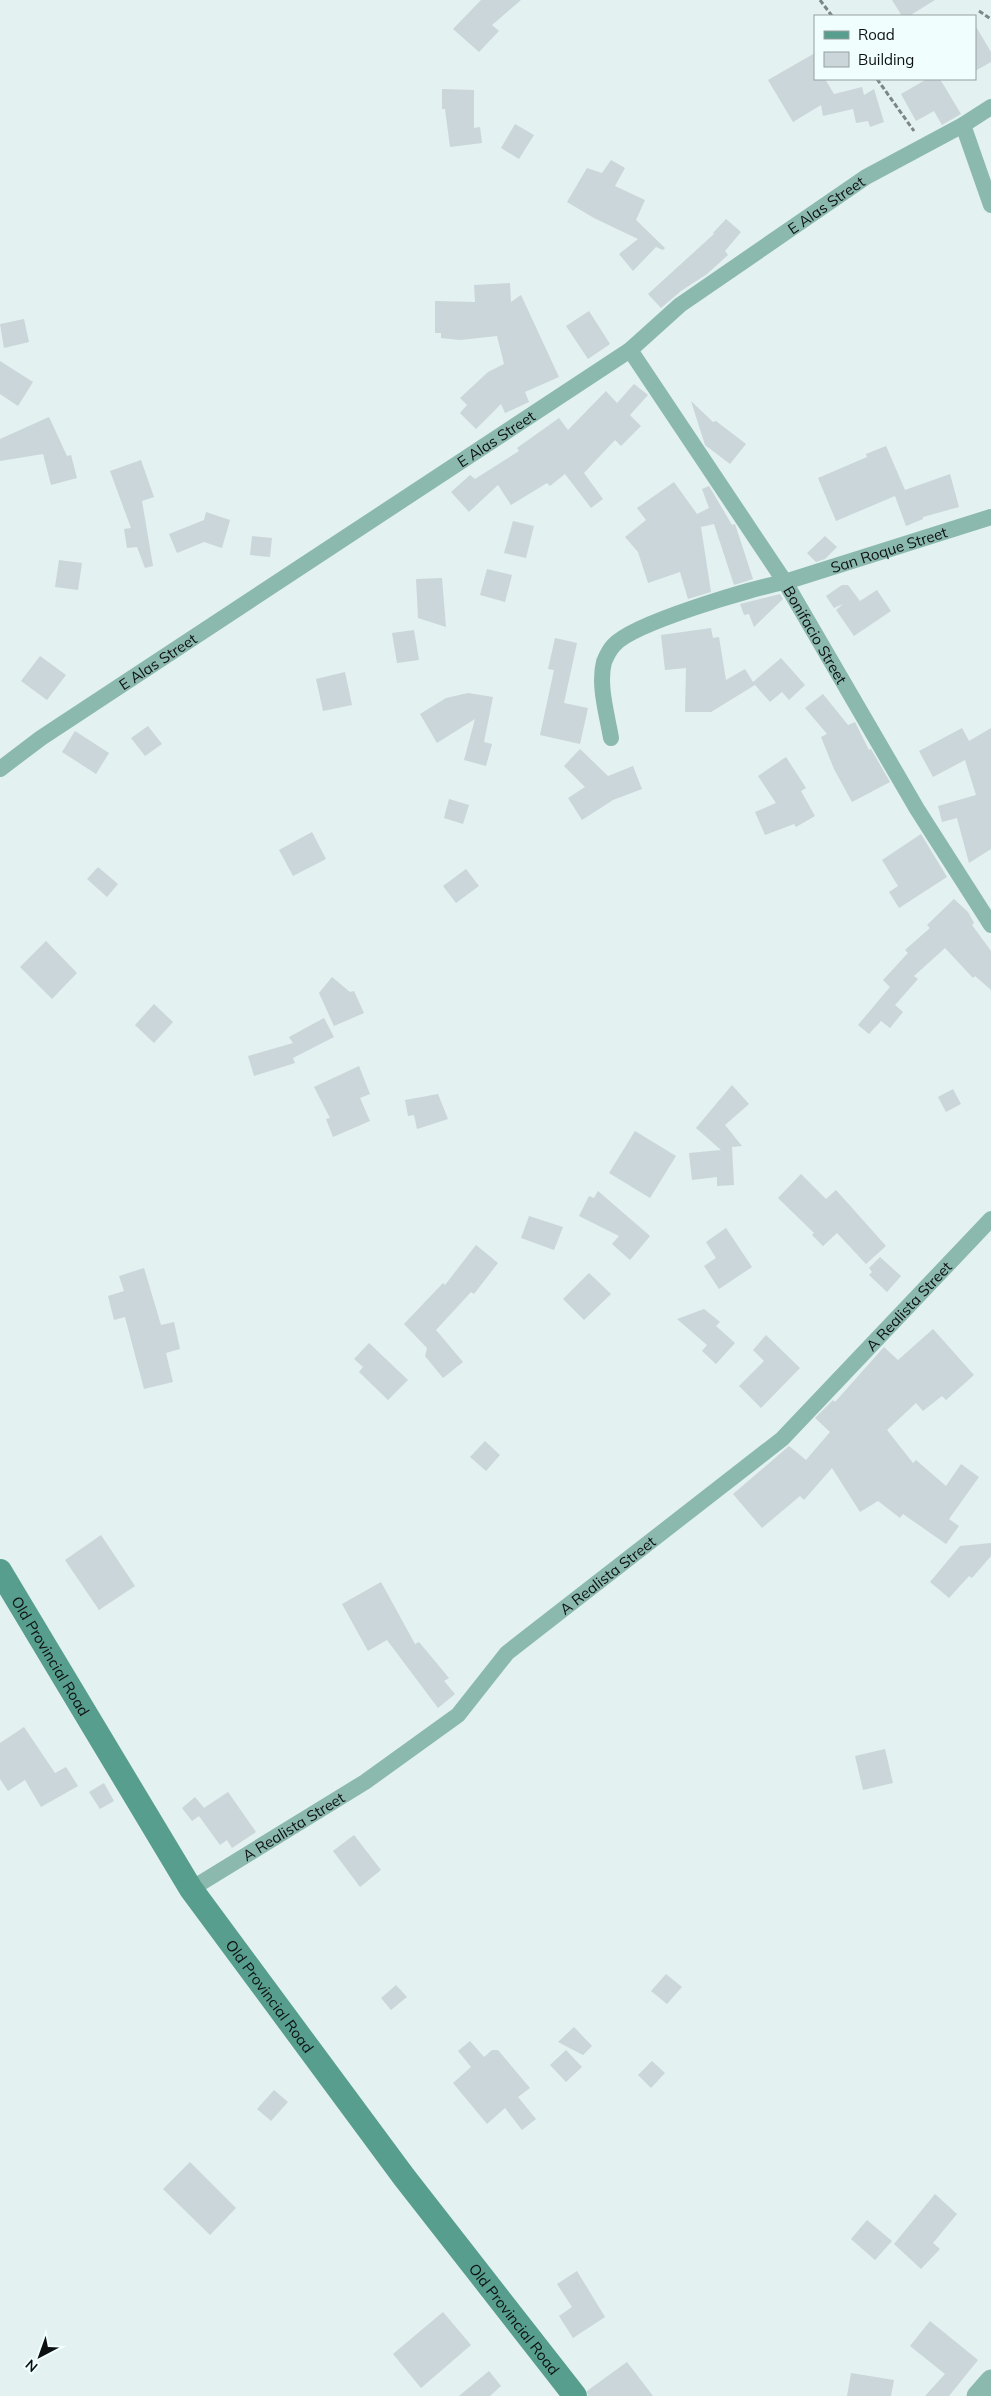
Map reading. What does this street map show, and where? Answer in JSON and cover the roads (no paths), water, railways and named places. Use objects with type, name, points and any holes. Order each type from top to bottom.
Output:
[{"type":"main road","name":"Old Provincial Road","points":[[0,1571],[191,1889],[404,2177],[575,2396]]},
{"type":"street","name":"E Alas Street","points":[[0,769],[41,738],[630,350],[688,299],[866,176],[963,125],[991,106]]},
{"type":"street","points":[[963,125],[991,205]]},
{"type":"street","name":"Bonifacio Street","points":[[630,350],[785,582],[917,809],[991,924]]},
{"type":"street","name":"San Roque Street","points":[[611,738],[602,678],[604,661],[614,644],[642,628],[753,588],[785,582],[991,517]]},
{"type":"street","name":"A Realista Street","points":[[191,1889],[365,1782],[458,1715],[507,1653],[782,1439],[991,1219]]},
{"type":"street","points":[[977,2396],[991,2380]]}]
